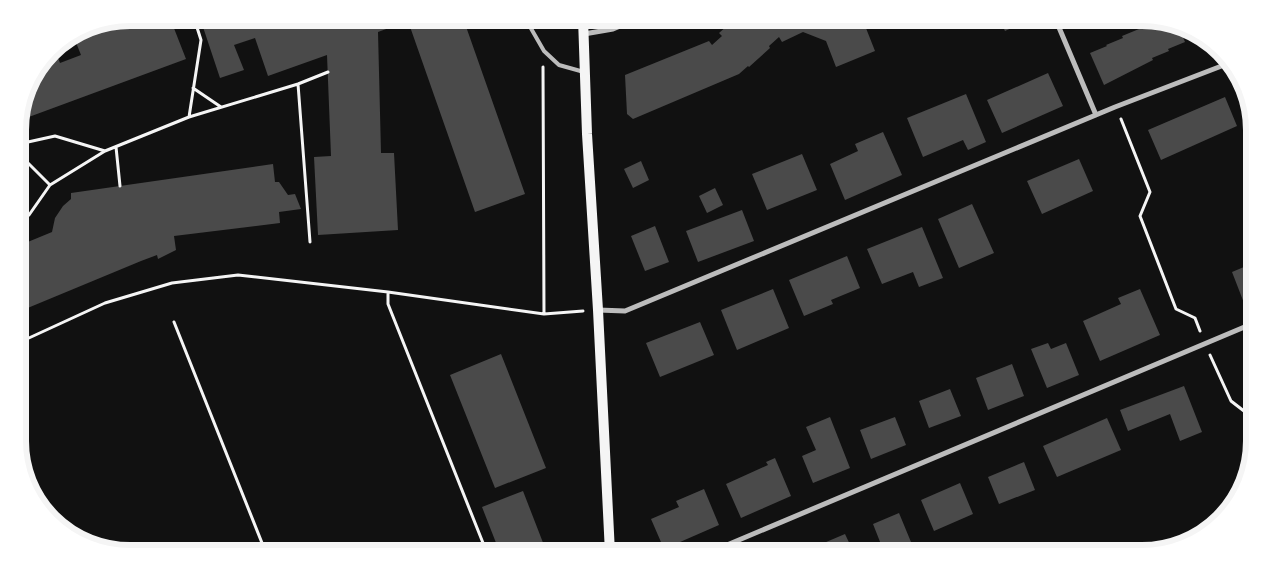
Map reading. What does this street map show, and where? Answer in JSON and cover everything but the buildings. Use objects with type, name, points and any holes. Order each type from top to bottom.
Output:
[{"type":"main road","points":[[584,26],[587,134],[610,545]]},
{"type":"street","points":[[584,34],[618,26]]},
{"type":"street","points":[[1059,26],[1096,115]]},
{"type":"street","points":[[598,310],[625,311],[1115,107],[1223,66]]},
{"type":"street","points":[[727,545],[1246,326]]},
{"type":"lane","points":[[529,26],[544,52],[559,64],[586,72]]},
{"type":"path","points":[[189,117],[201,40],[197,26]]},
{"type":"path","points":[[544,52],[544,314]]},
{"type":"path","points":[[26,216],[50,185],[105,151],[189,117],[298,84],[328,72]]},
{"type":"path","points":[[298,84],[310,242]]},
{"type":"path","points":[[193,88],[222,107]]},
{"type":"path","points":[[1115,107],[1150,192],[1140,216],[1176,309],[1195,318],[1231,401],[1246,413]]},
{"type":"path","points":[[26,143],[55,136],[105,151]]},
{"type":"path","points":[[116,147],[120,186]]},
{"type":"path","points":[[26,161],[50,185]]},
{"type":"path","points":[[26,339],[105,303],[172,283],[238,275],[388,292],[544,314],[598,310]]},
{"type":"path","points":[[388,292],[388,304],[484,545]]},
{"type":"path","points":[[174,322],[262,545]]}]
